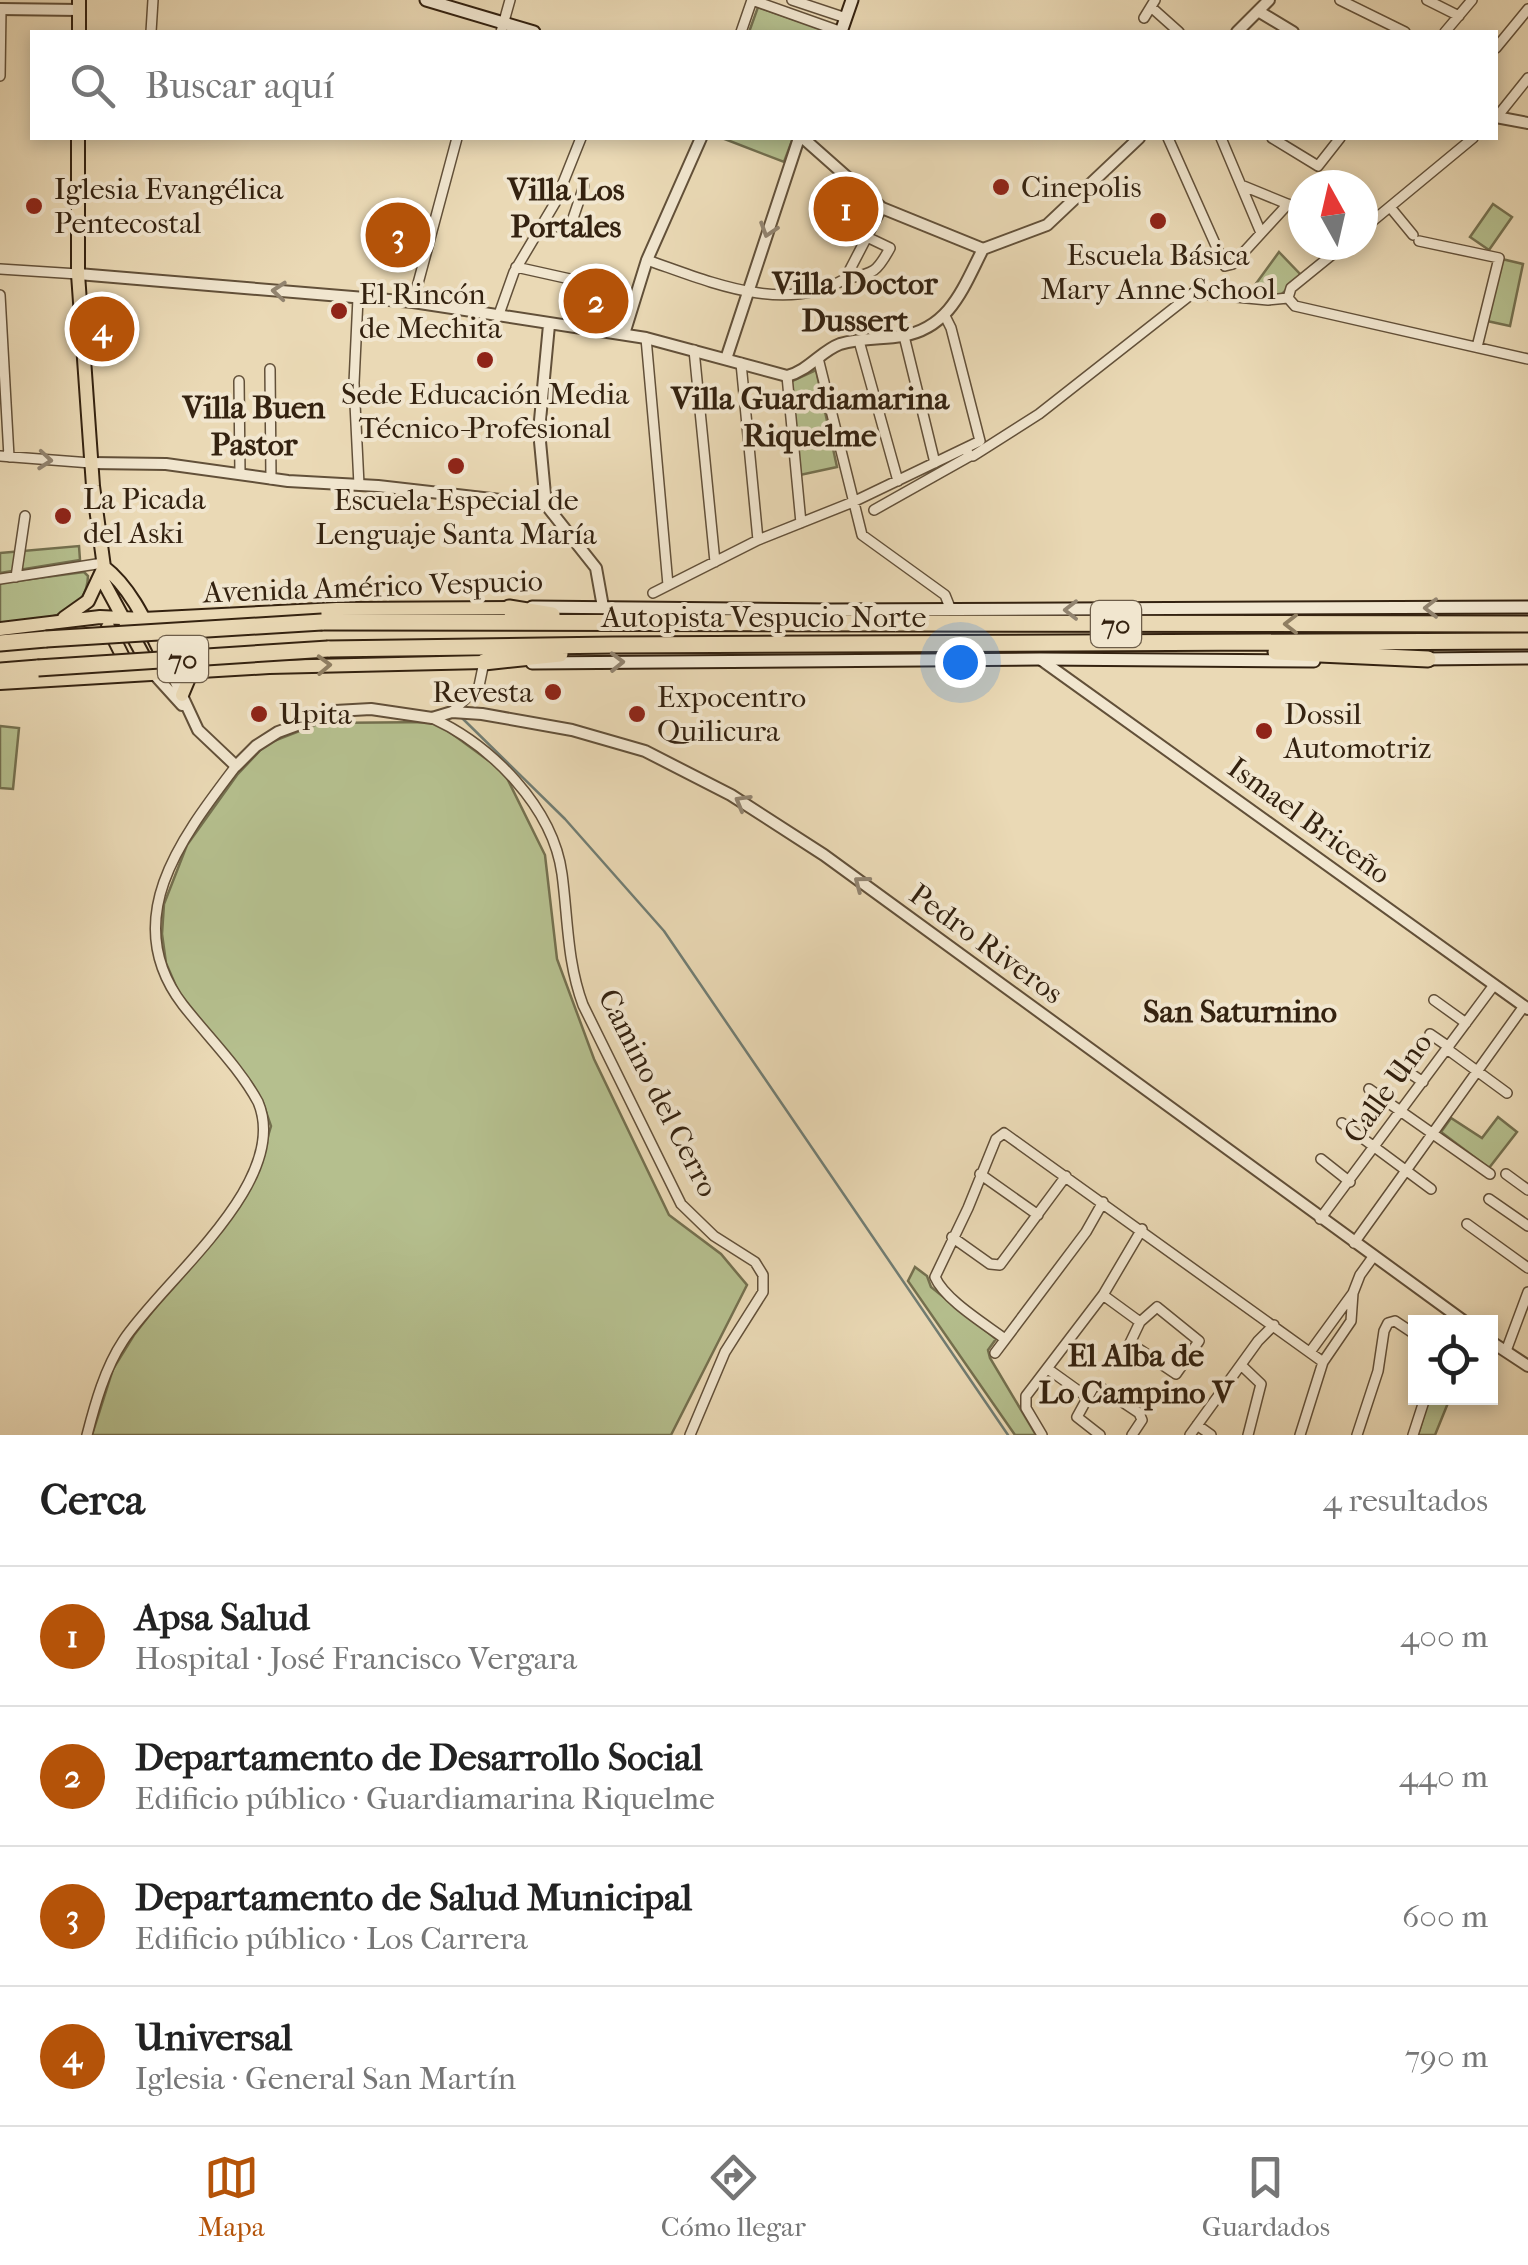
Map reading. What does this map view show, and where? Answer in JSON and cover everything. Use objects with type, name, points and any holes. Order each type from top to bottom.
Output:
[{"type":"highway","points":[[510,608],[625,625]]},
{"type":"highway","name":"Autopista Vespucio Norte","points":[[0,643],[322,622],[1528,624]]},
{"type":"highway","name":"Autopista Vespucio Norte","points":[[0,671],[328,649],[612,644],[1528,641]]},
{"type":"highway","points":[[484,662],[566,654],[612,644]]},
{"type":"highway","points":[[1203,644],[1290,653],[1428,659]]},
{"type":"main road","points":[[426,0],[504,27]]},
{"type":"main road","points":[[843,30],[852,0]]},
{"type":"main road","points":[[78,30],[79,5]]},
{"type":"main road","points":[[78,140],[78,274],[102,569],[152,673]]},
{"type":"main road","points":[[102,569],[116,576],[144,619],[170,672]]},
{"type":"main road","points":[[58,622],[88,602],[102,569]]},
{"type":"main road","name":"Avenida Américo Vespucio","points":[[0,628],[100,617],[144,619],[337,609],[1528,607]]},
{"type":"main road","points":[[100,617],[110,629],[130,674]]},
{"type":"main road","points":[[171,618],[174,641],[192,670],[184,702]]},
{"type":"main road","points":[[0,683],[192,670],[484,662],[1528,658]]},
{"type":"street","points":[[3,9],[22,0]]},
{"type":"street","points":[[151,30],[152,0]]},
{"type":"street","points":[[504,27],[510,0]]},
{"type":"street","points":[[742,30],[752,0],[836,30]]},
{"type":"street","points":[[1239,30],[1269,0]]},
{"type":"street","points":[[1340,0],[1400,30]]},
{"type":"street","points":[[1427,0],[1459,16]]},
{"type":"street","points":[[1446,30],[1472,0]]},
{"type":"street","points":[[794,15],[795,1],[846,18]]},
{"type":"street","points":[[1144,18],[1153,4],[1177,30]]},
{"type":"street","points":[[3,9],[79,5]]},
{"type":"street","points":[[0,76],[3,9]]},
{"type":"street","points":[[1498,46],[1528,9]]},
{"type":"street","points":[[1258,11],[1290,30]]},
{"type":"street","points":[[1498,115],[1528,78]]},
{"type":"street","points":[[1498,117],[1528,123]]},
{"type":"street","points":[[412,302],[456,140]]},
{"type":"street","points":[[498,317],[516,267],[544,223],[580,140]]},
{"type":"street","points":[[624,334],[647,260],[700,140]]},
{"type":"street","points":[[726,358],[800,140]]},
{"type":"street","points":[[803,140],[882,208],[984,249],[1041,230],[1136,140]]},
{"type":"street","points":[[1169,140],[1227,266],[1288,204],[1241,185]]},
{"type":"street","points":[[1221,140],[1261,233]]},
{"type":"street","points":[[1275,140],[1318,166],[1338,140]]},
{"type":"street","points":[[1378,218],[1471,140]]},
{"type":"street","points":[[565,179],[587,187],[569,230]]},
{"type":"street","points":[[845,279],[882,208]]},
{"type":"street","points":[[1390,208],[1416,238],[1498,258],[1476,347]]},
{"type":"street","points":[[544,223],[582,234]]},
{"type":"street","points":[[647,260],[748,292],[803,293],[874,273],[890,248],[867,237]]},
{"type":"street","points":[[0,269],[412,302],[646,338],[787,376],[838,345],[904,336],[930,328],[944,316],[984,249]]},
{"type":"street","points":[[1288,298],[1291,288],[1326,260]]},
{"type":"street","points":[[516,267],[570,279]]},
{"type":"street","points":[[874,510],[1038,414],[1193,293],[1268,300],[1288,298]]},
{"type":"street","points":[[0,295],[5,456],[166,464],[271,479],[546,505]]},
{"type":"street","points":[[358,298],[354,383],[359,485]]},
{"type":"street","points":[[1288,298],[1296,306],[1528,359]]},
{"type":"street","points":[[653,593],[758,540],[968,452],[980,441],[951,328],[944,316]]},
{"type":"street","points":[[549,325],[539,432],[546,505],[596,568],[602,607]]},
{"type":"street","points":[[904,336],[935,463]]},
{"type":"street","points":[[646,338],[668,586]]},
{"type":"street","points":[[859,341],[898,481]]},
{"type":"street","points":[[694,350],[714,562]]},
{"type":"street","points":[[818,358],[862,535],[945,595],[952,610]]},
{"type":"street","points":[[741,363],[758,540]]},
{"type":"street","points":[[270,369],[271,479]]},
{"type":"street","points":[[787,376],[801,523]]},
{"type":"street","points":[[239,380],[240,474]]},
{"type":"street","points":[[16,577],[24,516]]},
{"type":"street","points":[[0,579],[102,569]]},
{"type":"street","name":"Ismael Briceño","points":[[1040,659],[1526,1008]]},
{"type":"street","points":[[1061,674],[1067,659]]},
{"type":"street","points":[[452,712],[480,686],[484,662]]},
{"type":"street","points":[[170,672],[205,740],[236,766]]},
{"type":"street","points":[[152,673],[184,702]]},
{"type":"street","points":[[87,1435],[116,1353],[136,1322],[229,1213],[250,1180],[263,1146],[265,1123],[258,1102],[172,989],[160,961],[155,934],[159,900],[173,860],[236,766],[270,736],[324,713],[371,708],[432,718]]},
{"type":"street","name":"Pedro Riveros","points":[[432,718],[452,712],[500,717],[611,739],[680,768],[757,810],[1455,1315]]},
{"type":"street","name":"Camino del Cerro","points":[[432,718],[454,728],[480,748],[514,782],[542,819],[553,838],[562,871],[572,977],[582,1005],[681,1204],[714,1236],[755,1262],[763,1275],[763,1292],[734,1335],[690,1435]]},
{"type":"street","name":"Calle Uno","points":[[1320,1219],[1494,985]]},
{"type":"street","points":[[1434,1000],[1466,1023]]},
{"type":"street","points":[[1354,1243],[1526,1008]]},
{"type":"street","points":[[1430,1034],[1507,1094]]},
{"type":"street","points":[[1398,1065],[1423,1082]]},
{"type":"street","points":[[1369,1089],[1490,1174]]},
{"type":"street","points":[[1342,1122],[1432,1188]]},
{"type":"street","points":[[1005,1339],[936,1283],[935,1274],[997,1137],[1004,1133],[1317,1357]]},
{"type":"street","points":[[1320,1159],[1350,1182]]},
{"type":"street","points":[[980,1174],[1038,1215]]},
{"type":"street","points":[[1506,1174],[1528,1190]]},
{"type":"street","points":[[952,1237],[990,1264],[1000,1265],[1066,1176]]},
{"type":"street","points":[[1489,1198],[1528,1226]]},
{"type":"street","points":[[995,1353],[1106,1204]]},
{"type":"street","points":[[1467,1224],[1527,1264]]},
{"type":"street","points":[[1042,1435],[1024,1401],[1145,1231]]},
{"type":"street","points":[[1300,1435],[1322,1337],[1373,1257]]},
{"type":"street","points":[[1317,1357],[1335,1347],[1351,1321],[1354,1292]]},
{"type":"street","points":[[1506,1351],[1528,1292]]},
{"type":"street","points":[[1103,1295],[1140,1322]]},
{"type":"street","points":[[1152,1308],[1160,1308],[1196,1336],[1199,1344],[1180,1372],[1172,1374],[1132,1347],[1130,1339],[1140,1322],[1152,1308]]},
{"type":"street","points":[[1357,1435],[1378,1371],[1384,1332],[1392,1321],[1408,1330]]},
{"type":"street","points":[[1190,1435],[1271,1322]]},
{"type":"street","points":[[1322,1337],[1335,1347]]},
{"type":"street","points":[[1498,1346],[1528,1366]]},
{"type":"street","points":[[1241,1365],[1261,1384],[1248,1435]]},
{"type":"street","points":[[1048,1369],[1087,1397]]},
{"type":"street","points":[[1100,1435],[1078,1417],[1094,1386],[1102,1386],[1140,1412],[1142,1420],[1132,1435]]},
{"type":"street","points":[[1414,1435],[1424,1405]]},
{"type":"street","points":[[1197,1425],[1211,1435]]},
{"type":"green space","points":[[758,7],[824,30],[750,30]]},
{"type":"green space","points":[[727,140],[792,140],[784,162]]},
{"type":"green space","points":[[1493,204],[1512,217],[1489,250],[1470,237]]},
{"type":"green space","points":[[1279,252],[1301,275],[1278,298],[1252,289]]},
{"type":"green space","points":[[1502,259],[1523,264],[1510,326],[1487,321]]},
{"type":"green space","points":[[816,370],[837,467],[800,475],[790,382]]},
{"type":"green space","points":[[79,546],[80,560],[0,573],[0,553]]},
{"type":"green space","points":[[84,572],[88,576],[85,591],[68,610],[42,619],[0,623],[0,583]]},
{"type":"green space","points":[[436,722],[504,772],[545,855],[557,959],[594,1059],[669,1215],[721,1254],[747,1285],[671,1435],[92,1435],[113,1369],[134,1335],[230,1219],[256,1177],[271,1126],[251,1082],[179,993],[166,963],[162,934],[164,904],[187,845],[237,775],[266,744],[320,723]]},
{"type":"green space","points":[[0,726],[19,728],[13,789],[0,788]]},
{"type":"green space","points":[[1498,1117],[1517,1132],[1489,1168],[1441,1132],[1451,1118],[1482,1138]]},
{"type":"green space","points":[[915,1267],[927,1276],[931,1287],[996,1339],[988,1350],[990,1358],[1036,1435],[1015,1435],[908,1281]]},
{"type":"green space","points":[[1427,1405],[1447,1405],[1435,1435],[1418,1435]]},
{"type":"waterway","points":[[462,718],[565,819],[664,931],[1008,1435]]},
{"type":"place","name":"Cinepolis","points":[[1001,187]]},
{"type":"place","name":"Iglesia Evangélica Pentecostal","points":[[34,206]]},
{"type":"place","name":"Apsa Salud","points":[[846,209]]},
{"type":"place","name":"Escuela Básica Mary Anne School","points":[[1158,221]]},
{"type":"place","name":"Departamento de Salud Municipal","points":[[398,235]]},
{"type":"place","name":"Departamento de Desarrollo Social","points":[[596,301]]},
{"type":"place","name":"El Rincón de Mechita","points":[[339,311]]},
{"type":"place","name":"Universal","points":[[102,329]]},
{"type":"place","name":"Sede Educación Media Técnico-Profesional","points":[[485,360]]},
{"type":"place","name":"Escuela Especial de Lenguaje Santa María","points":[[456,466]]},
{"type":"place","name":"La Picada del Aski","points":[[63,516]]},
{"type":"place","name":"Revesta","points":[[553,692]]},
{"type":"place","name":"Upita","points":[[259,714]]},
{"type":"place","name":"Expocentro Quilicura","points":[[637,714]]},
{"type":"place","name":"Dossil Automotriz","points":[[1264,731]]},
{"type":"district","name":"Villa Los Portales","points":[[566,208]]},
{"type":"district","name":"Villa Doctor Dussert","points":[[855,302]]},
{"type":"district","name":"Villa Guardiamarina Riquelme","points":[[810,416]]},
{"type":"district","name":"Villa Buen Pastor","points":[[254,426]]},
{"type":"district","name":"San Saturnino","points":[[1240,1011]]},
{"type":"district","name":"El Alba de Lo Campino V","points":[[1136,1374]]}]
